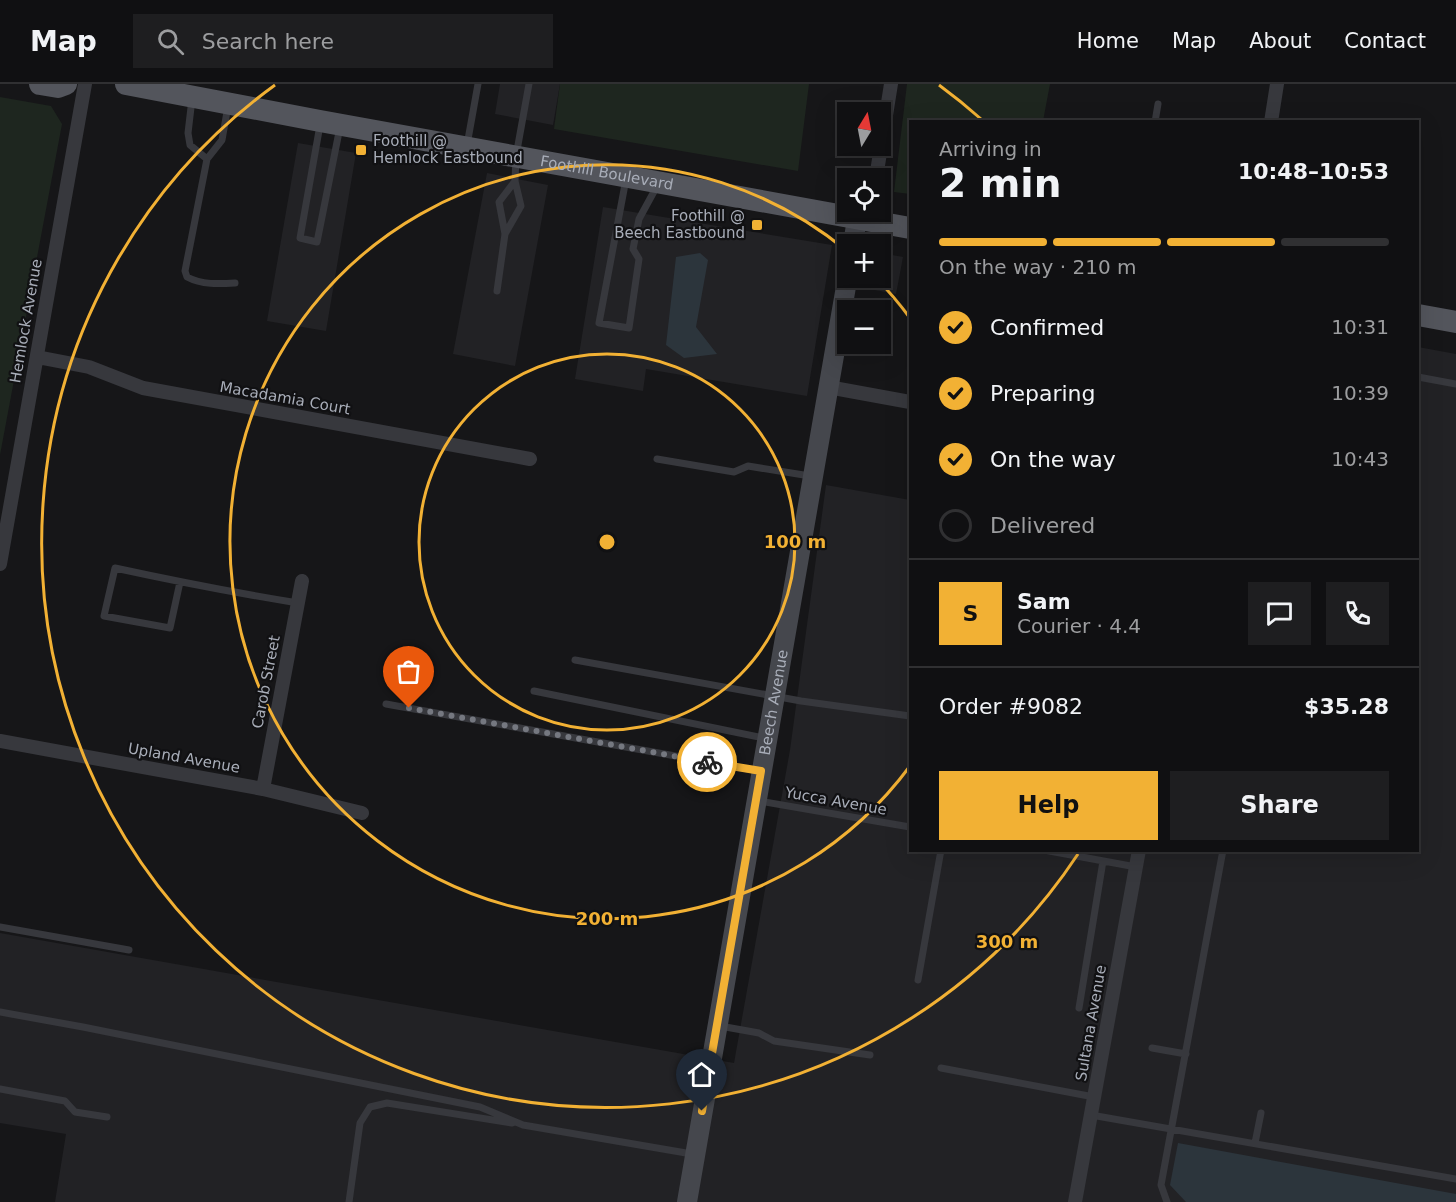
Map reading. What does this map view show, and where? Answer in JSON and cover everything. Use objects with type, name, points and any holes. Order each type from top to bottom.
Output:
[{"type":"main road","points":[[40,84],[58,87],[66,84]]},
{"type":"main road","name":"Foothill Boulevard","points":[[126,84],[152,86],[330,123],[659,183],[837,211]]},
{"type":"main road","name":"Foothill Boulevard","points":[[886,222],[909,228]]},
{"type":"main road","name":"Beech Avenue","points":[[687,1202],[846,288]]},
{"type":"main road","points":[[1419,315],[1456,322]]},
{"type":"street","name":"Hemlock Avenue","points":[[0,564],[85,84]]},
{"type":"street","points":[[878,168],[891,84]]},
{"type":"street","points":[[1271,120],[1277,84]]},
{"type":"street","name":"Macadamia Court","points":[[37,357],[89,367],[142,388],[530,459]]},
{"type":"street","points":[[828,387],[909,402]]},
{"type":"street","name":"Carob Street","points":[[263,789],[302,581]]},
{"type":"street","name":"Upland Avenue","points":[[0,741],[263,789],[362,813]]},
{"type":"street","name":"Sultana Avenue","points":[[1075,1202],[1139,852]]},
{"type":"lane","points":[[466,147],[478,84]]},
{"type":"lane","points":[[505,234],[521,206],[515,181],[516,156],[529,84]]},
{"type":"lane","points":[[192,96],[188,133],[190,144],[207,159]]},
{"type":"lane","points":[[228,103],[222,140],[207,159],[185,271],[187,277],[195,281],[214,284],[236,283]]},
{"type":"lane","points":[[1155,120],[1158,104]]},
{"type":"lane","points":[[330,123],[317,242],[300,238],[330,123]]},
{"type":"lane","points":[[626,177],[600,323],[628,328],[639,259],[633,249],[639,219],[659,183]]},
{"type":"lane","points":[[497,291],[505,234],[499,202],[515,181]]},
{"type":"lane","points":[[1419,377],[1456,384]]},
{"type":"lane","points":[[657,459],[734,472],[748,466],[813,477]]},
{"type":"lane","points":[[180,582],[171,628],[104,616],[115,568],[298,603]]},
{"type":"lane","points":[[574,660],[909,716]]},
{"type":"lane","points":[[534,692],[767,739]]},
{"type":"lane","points":[[386,704],[761,771]]},
{"type":"lane","name":"Yucca Avenue","points":[[756,800],[909,827]]},
{"type":"lane","points":[[918,980],[941,852]]},
{"type":"lane","points":[[1055,852],[1136,867]]},
{"type":"lane","points":[[1167,1202],[1161,1185],[1223,852]]},
{"type":"lane","points":[[1079,1008],[1103,861]]},
{"type":"lane","points":[[0,927],[129,950]]},
{"type":"lane","points":[[0,1012],[480,1107],[523,1125]]},
{"type":"lane","points":[[717,1025],[759,1033],[774,1041],[870,1055]]},
{"type":"lane","points":[[1152,1048],[1186,1054]]},
{"type":"lane","points":[[941,1068],[1094,1097]]},
{"type":"lane","points":[[0,1089],[65,1101],[75,1112],[107,1117]]},
{"type":"lane","points":[[349,1202],[360,1123],[370,1107],[387,1102],[695,1154]]},
{"type":"lane","points":[[1255,1143],[1261,1113]]},
{"type":"lane","points":[[1091,1115],[1456,1179]]},
{"type":"shaded area","points":[[500,84],[560,84],[553,125],[495,114]]},
{"type":"shaded area","points":[[560,84],[809,84],[798,171],[554,129]]},
{"type":"shaded area","points":[[907,84],[1050,84],[1043,120],[909,120],[909,194],[894,192]]},
{"type":"shaded area","points":[[0,97],[51,106],[62,124],[0,455]]},
{"type":"shaded area","points":[[298,143],[356,153],[326,331],[267,321]]},
{"type":"shaded area","points":[[487,173],[548,185],[515,366],[453,354]]},
{"type":"shaded area","points":[[603,207],[832,245],[807,396],[646,369],[643,391],[575,379]]},
{"type":"shaded area","points":[[700,253],[708,260],[696,327],[717,354],[684,358],[666,345],[676,257]]},
{"type":"shaded area","points":[[891,255],[903,257],[896,294],[864,288],[891,288]]},
{"type":"shaded area","points":[[1419,347],[1456,354],[1456,1202],[55,1202],[66,1134],[0,1123],[0,933],[734,1063],[790,750],[826,485],[909,500],[909,852],[1419,852]]},
{"type":"shaded area","points":[[1178,1143],[1456,1194],[1456,1202],[1186,1202],[1170,1185]]},
{"type":"way so far","points":[[409,708],[707,762]]},
{"type":"place","name":"Foothill @ Hemlock Eastbound","points":[[361,150]]},
{"type":"place","name":"Foothill @ Beech Eastbound","points":[[757,225]]},
{"type":"route","points":[[702,1111],[761,771],[707,762]]}]
